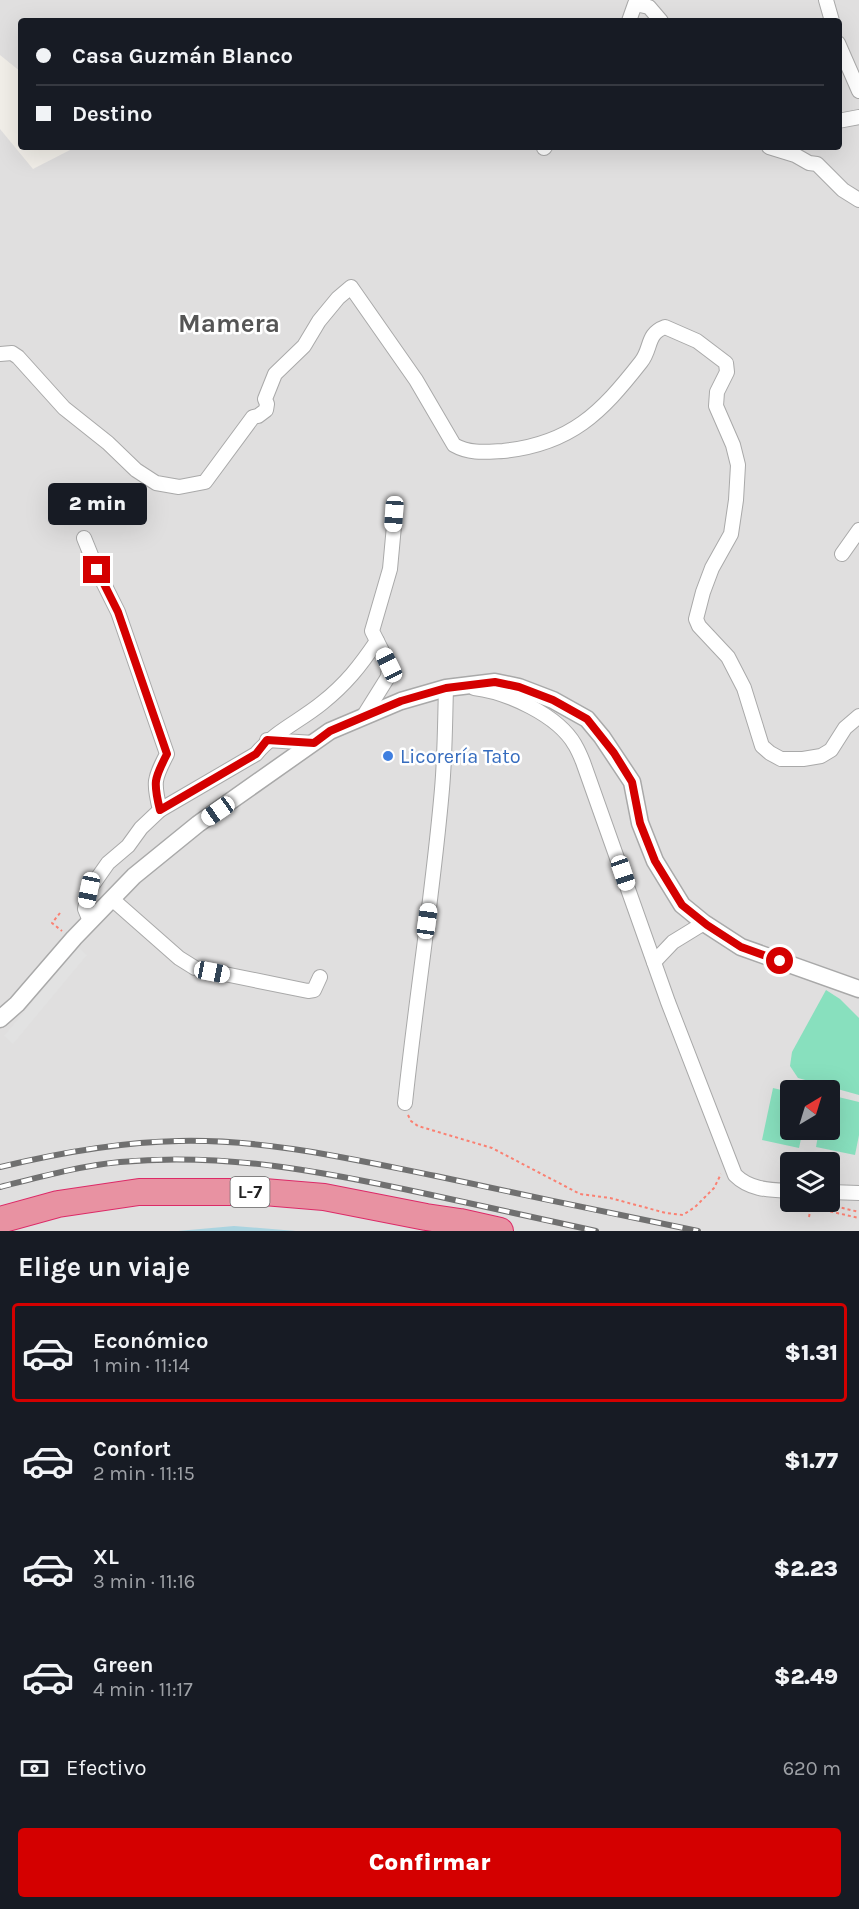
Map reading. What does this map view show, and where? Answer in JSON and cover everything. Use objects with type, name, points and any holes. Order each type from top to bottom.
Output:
[{"type":"highway","name":"L-7","points":[[0,1220],[58,1204],[139,1192],[264,1192],[324,1197],[500,1231]]},
{"type":"street","points":[[826,0],[831,18]]},
{"type":"street","points":[[630,18],[635,4],[649,7],[658,18]]},
{"type":"street","points":[[842,52],[859,91]]},
{"type":"street","points":[[842,121],[859,117]]},
{"type":"street","points":[[779,150],[795,155],[809,163],[817,164],[843,190],[859,200]]},
{"type":"street","points":[[0,354],[12,353],[18,357],[64,408],[108,443],[136,470],[156,483],[179,487],[205,482],[253,417],[266,410],[266,399],[275,374],[304,346],[319,321],[338,298],[351,287],[416,380],[454,445],[463,450],[479,453],[518,449],[552,440],[581,426],[608,404],[647,355],[650,338],[657,330],[666,327],[697,341],[726,363],[727,372],[717,392],[716,406],[733,446],[738,465],[731,534],[712,568],[703,592],[696,619],[699,626],[728,657],[744,687],[762,746],[770,753],[781,759],[820,756],[831,750],[845,728],[859,716]]},
{"type":"street","points":[[363,717],[388,677],[389,665],[372,631],[390,569],[394,514]]},
{"type":"street","points":[[842,554],[859,530]]},
{"type":"street","points":[[84,538],[118,612],[167,754],[156,776],[155,788],[160,810]]},
{"type":"street","points":[[90,921],[85,909],[89,890],[108,863],[128,846],[141,828],[160,810],[256,754],[267,740],[321,704],[352,677],[377,641]]},
{"type":"street","points":[[3,1013],[134,876],[198,824],[330,731],[401,701],[454,688],[495,682],[519,687],[553,700],[587,719],[614,753],[632,782],[640,823],[655,861],[682,905],[704,923],[741,947],[859,989]]},
{"type":"street","points":[[454,688],[492,691],[539,712],[561,728],[575,744],[654,962],[735,1175],[742,1183],[757,1188],[780,1190]]},
{"type":"street","points":[[405,1103],[454,688]]},
{"type":"street","points":[[267,740],[314,743]]},
{"type":"street","points":[[112,899],[178,958],[195,968],[308,991],[314,990],[320,977]]},
{"type":"street","points":[[654,962],[673,942],[704,923]]},
{"type":"street","points":[[840,1196],[859,1193]]},
{"type":"path","points":[[52,923],[60,913]]},
{"type":"path","points":[[405,1103],[411,1121],[418,1126],[492,1148],[580,1194],[610,1198],[666,1213],[684,1215],[695,1207],[714,1188],[728,1158]]},
{"type":"path","points":[[840,1203],[859,1212]]},
{"type":"path","points":[[809,1217],[811,1207],[859,1218]]},
{"type":"shaded area","points":[[0,0],[859,0],[859,1231],[0,1231],[0,129],[33,169],[70,150],[842,150],[842,18],[18,18],[18,70],[0,55]]},
{"type":"shaded area","points":[[78,947],[87,955],[13,1044],[4,1036]]},
{"type":"green space","points":[[826,990],[840,999],[859,1018],[859,1095],[840,1090],[840,1080],[798,1078],[790,1066],[792,1052]]},
{"type":"green space","points":[[773,1088],[780,1090],[780,1140],[801,1140],[799,1148],[762,1140]]},
{"type":"green space","points":[[840,1097],[859,1102],[859,1135],[855,1155],[816,1147],[817,1140],[840,1140]]},
{"type":"water","points":[[234,1226],[296,1231],[178,1231]]},
{"type":"railway","points":[[0,1167],[111,1146],[179,1141],[244,1143],[309,1151],[372,1163],[698,1231]]},
{"type":"railway","points":[[0,1187],[75,1169],[120,1162],[159,1160],[236,1162],[351,1178],[596,1231]]},
{"type":"place","name":"Licorería Tato","points":[[388,756]]},
{"type":"district","name":"Mamera","points":[[229,323]]},
{"type":"route","points":[[97,570],[118,612],[167,754],[156,776],[155,788],[160,810],[256,754],[267,740],[314,743],[330,731],[401,701],[446,688],[495,682],[519,687],[553,700],[587,719],[614,753],[632,782],[640,823],[655,861],[682,905],[741,947],[780,961]]}]
